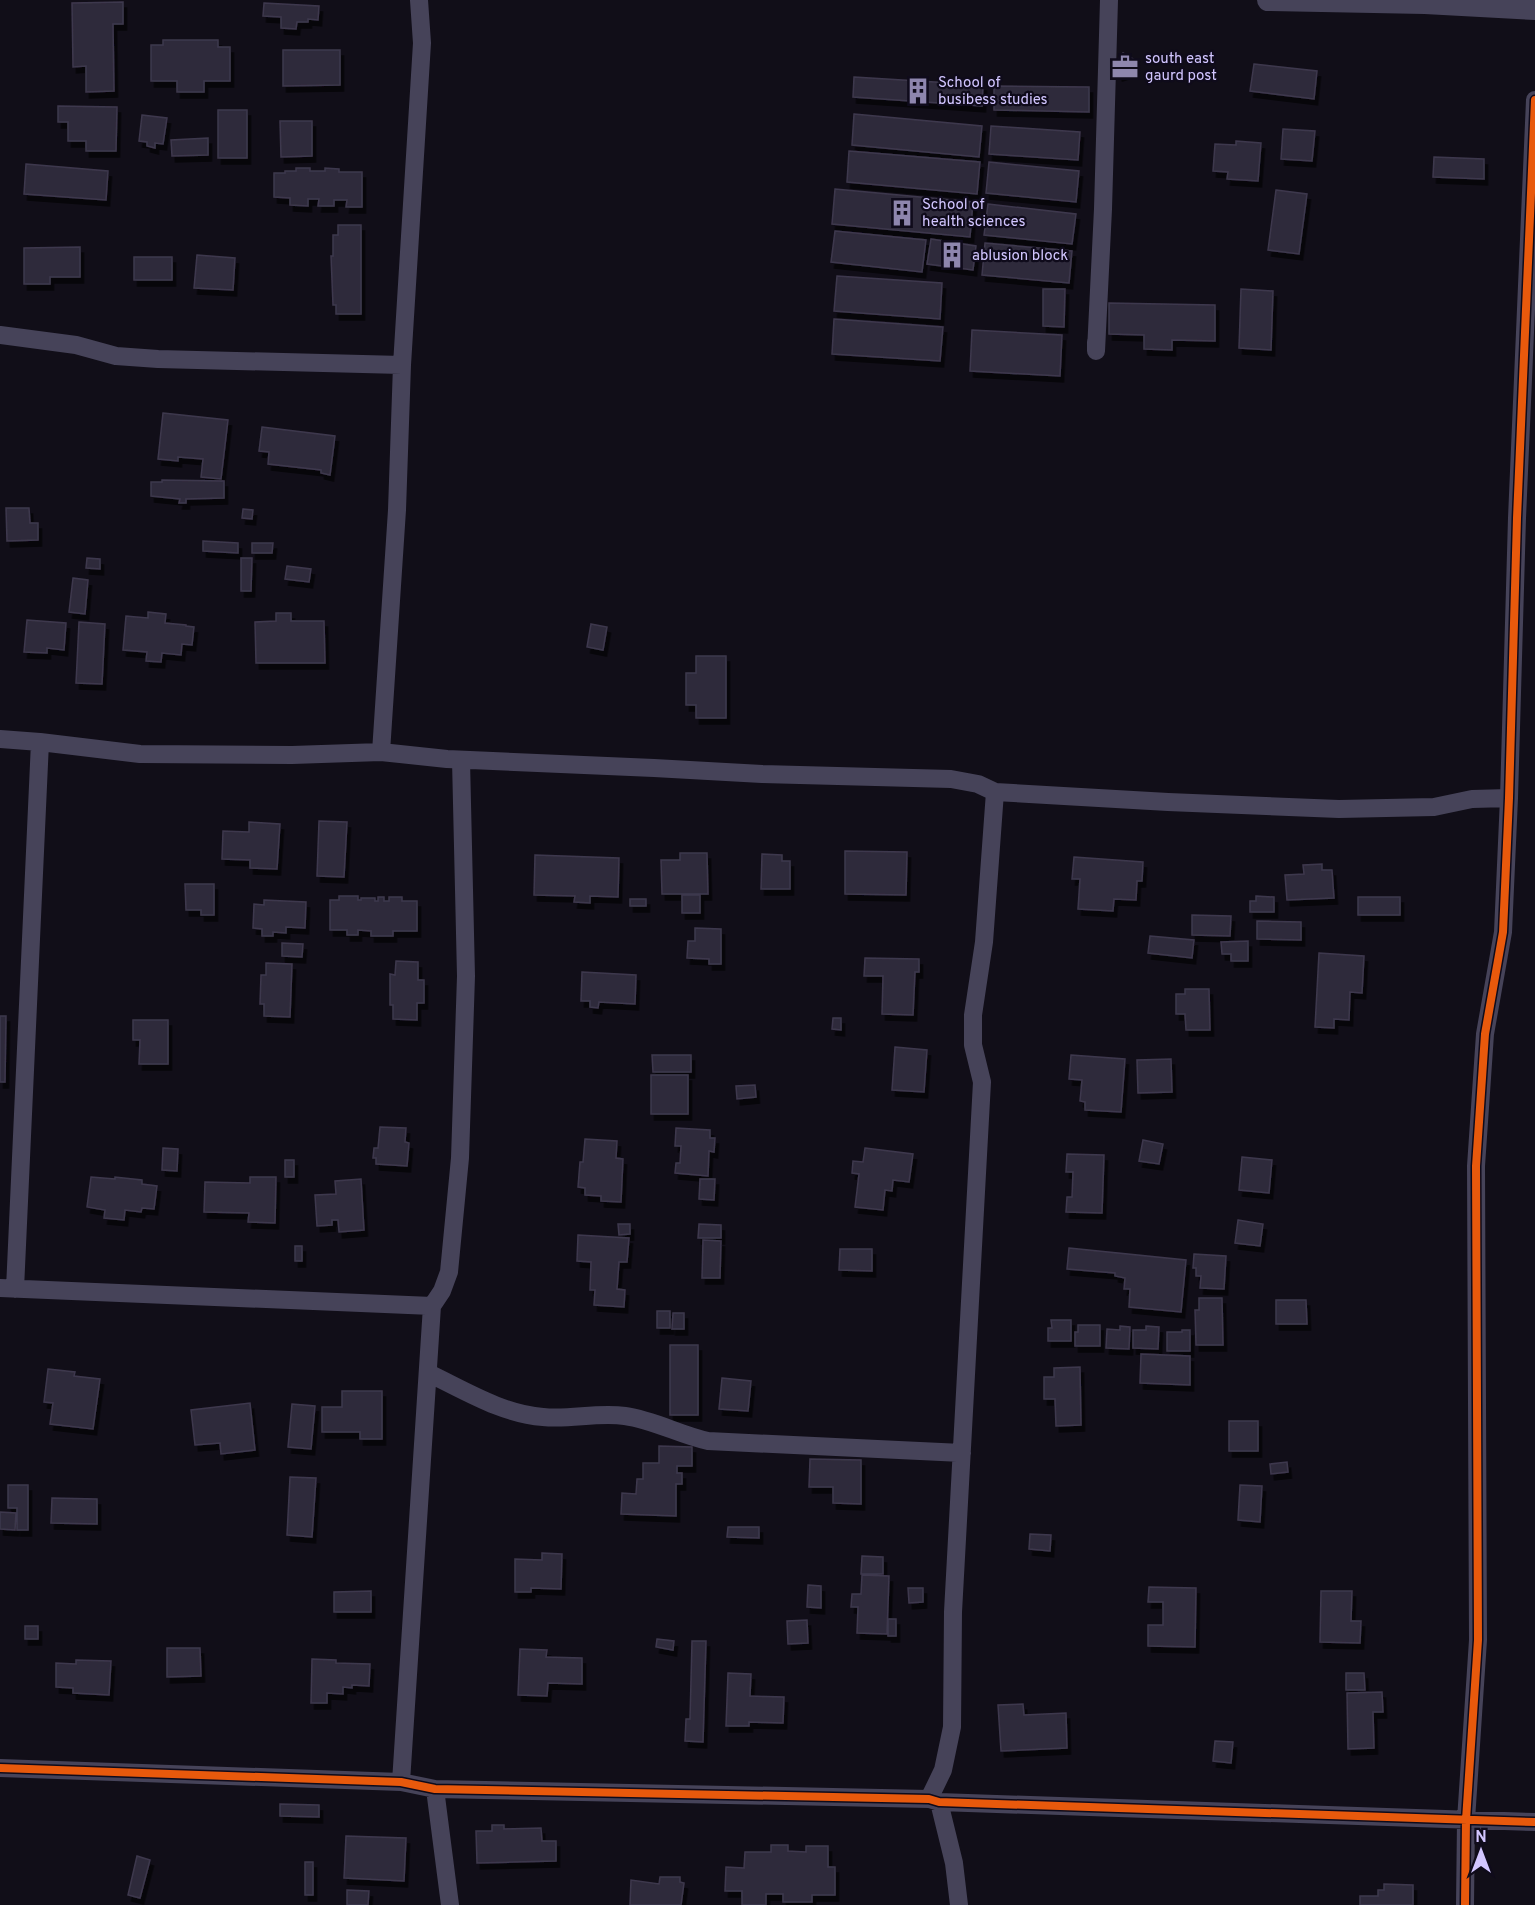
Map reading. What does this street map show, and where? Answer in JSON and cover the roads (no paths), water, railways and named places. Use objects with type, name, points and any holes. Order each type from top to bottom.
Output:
[{"type":"street","points":[[381,752],[397,510],[402,365],[422,43],[419,0]]},
{"type":"street","points":[[1096,342],[1103,209],[1109,0]]},
{"type":"street","points":[[1268,0],[1527,6]]},
{"type":"street","points":[[1465,1905],[1466,1820],[1478,1640],[1476,1166],[1485,1034],[1503,932],[1526,519],[1535,100]]},
{"type":"street","points":[[0,335],[76,345],[116,356],[158,360],[402,365]]},
{"type":"street","points":[[0,739],[140,754],[292,755],[381,752],[461,760],[762,774],[951,779],[978,784],[995,792],[1340,809],[1434,807],[1472,799],[1509,798]]},
{"type":"street","points":[[40,742],[8,1289],[432,1306]]},
{"type":"street","points":[[401,1782],[432,1306],[442,1291],[448,1272],[460,1158],[466,975],[461,760]]},
{"type":"street","points":[[959,1905],[954,1863],[934,1801],[952,1727],[953,1612],[982,1082],[973,1046],[973,1015],[984,942],[995,792]]},
{"type":"street","points":[[428,1373],[523,1415],[546,1418],[604,1414],[627,1416],[648,1421],[692,1438],[708,1441],[962,1453]]},
{"type":"street","points":[[0,1768],[401,1782],[435,1789],[934,1801],[1535,1822]]},
{"type":"street","points":[[435,1789],[450,1905]]},
{"type":"place","name":"south east gaurd post","points":[[1125,67]]},
{"type":"place","name":"School of busibess studies","points":[[918,91]]},
{"type":"place","name":"School of health sciences","points":[[902,213]]},
{"type":"place","name":"ablusion block","points":[[952,255]]}]
